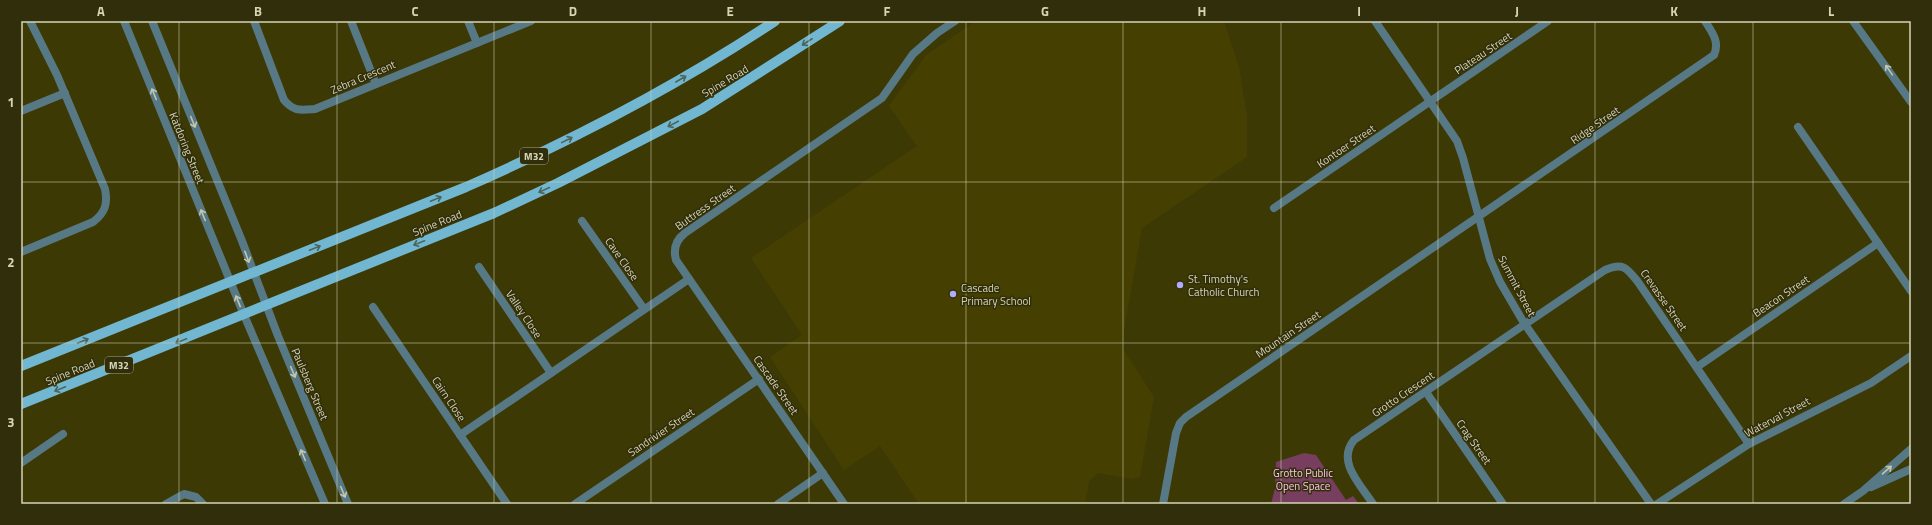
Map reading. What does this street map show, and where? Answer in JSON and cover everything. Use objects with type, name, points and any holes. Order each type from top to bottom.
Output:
[{"type":"main road","name":"Spine Road","points":[[21,366],[466,187],[520,163],[594,127],[654,94],[710,62],[775,21]]},
{"type":"main road","name":"Spine Road","points":[[21,404],[494,213],[558,183],[702,109],[840,21]]},
{"type":"street","points":[[21,252],[93,222],[100,217],[105,208],[107,198],[105,189],[65,93],[30,21]]},
{"type":"street","name":"Katdoring Street","points":[[124,21],[231,282]]},
{"type":"street","name":"Katdoring Street","points":[[152,21],[253,272]]},
{"type":"street","name":"Zebra Crescent","points":[[254,21],[284,100],[290,107],[297,111],[315,110],[531,21]]},
{"type":"street","points":[[351,21],[376,84]]},
{"type":"street","points":[[468,21],[477,43]]},
{"type":"street","name":"Buttress Street","points":[[689,279],[675,255],[676,242],[680,237],[882,98],[913,54],[937,33],[955,21]]},
{"type":"street","name":"Summit Street","points":[[1375,21],[1457,141],[1464,158],[1490,259],[1500,282],[1524,323],[1651,504]]},
{"type":"street","name":"Plateau Street","points":[[1430,102],[1548,21]]},
{"type":"street","name":"Ridge Street","points":[[1479,217],[1714,55],[1716,45],[1714,35],[1704,21]]},
{"type":"street","points":[[1853,21],[1911,102]]},
{"type":"street","points":[[21,111],[65,93]]},
{"type":"street","name":"Kontoer Street","points":[[1274,208],[1430,102]]},
{"type":"street","points":[[1798,127],[1911,291]]},
{"type":"street","name":"Mountain Street","points":[[1163,504],[1176,433],[1180,423],[1186,417],[1479,217]]},
{"type":"street","name":"Cave Close","points":[[582,221],[644,309]]},
{"type":"street","name":"Beacon Street","points":[[1697,367],[1878,243]]},
{"type":"street","name":"Crevasse Street","points":[[1524,323],[1605,270],[1614,266],[1624,267],[1638,282],[1749,444]]},
{"type":"street","name":"Valley Close","points":[[479,267],[551,373]]},
{"type":"street","name":"Paulsberg Street","points":[[253,272],[348,504]]},
{"type":"street","points":[[460,435],[689,279]]},
{"type":"street","name":"Cascade Street","points":[[689,279],[844,504]]},
{"type":"street","points":[[231,282],[324,504]]},
{"type":"street","name":"Cairn Close","points":[[373,307],[507,504]]},
{"type":"street","name":"Grotto Crescent","points":[[1373,504],[1348,465],[1348,449],[1354,440],[1426,392],[1524,323]]},
{"type":"street","name":"Waterval Street","points":[[1657,504],[1749,444],[1871,383],[1911,356]]},
{"type":"street","name":"Sandrivier Street","points":[[576,504],[759,379]]},
{"type":"street","name":"Crag Street","points":[[1426,392],[1503,504]]},
{"type":"street","points":[[21,463],[63,434]]},
{"type":"street","points":[[1844,504],[1863,491],[1911,449]]},
{"type":"street","points":[[1863,491],[1911,469]]},
{"type":"street","points":[[778,504],[823,473]]},
{"type":"street","points":[[166,504],[184,494],[196,496],[203,504]]},
{"type":"shaded area","name":"Cascade Primary School","points":[[976,21],[1224,21],[1239,67],[1247,116],[1247,157],[1142,228],[1124,330],[1123,349],[1154,397],[1140,477],[1132,479],[1098,473],[1089,481],[1085,504],[919,504],[880,446],[844,470],[770,357],[802,335],[751,258],[917,146],[889,106],[926,55]]},
{"type":"green space","name":"Grotto Public Open Space","points":[[1304,453],[1316,455],[1346,500],[1353,496],[1359,504],[1271,504],[1275,488],[1276,462]]},
{"type":"place","name":"St. Timothy's Catholic Church","points":[[1180,285]]},
{"type":"place","name":"Cascade Primary School","points":[[953,294]]}]
